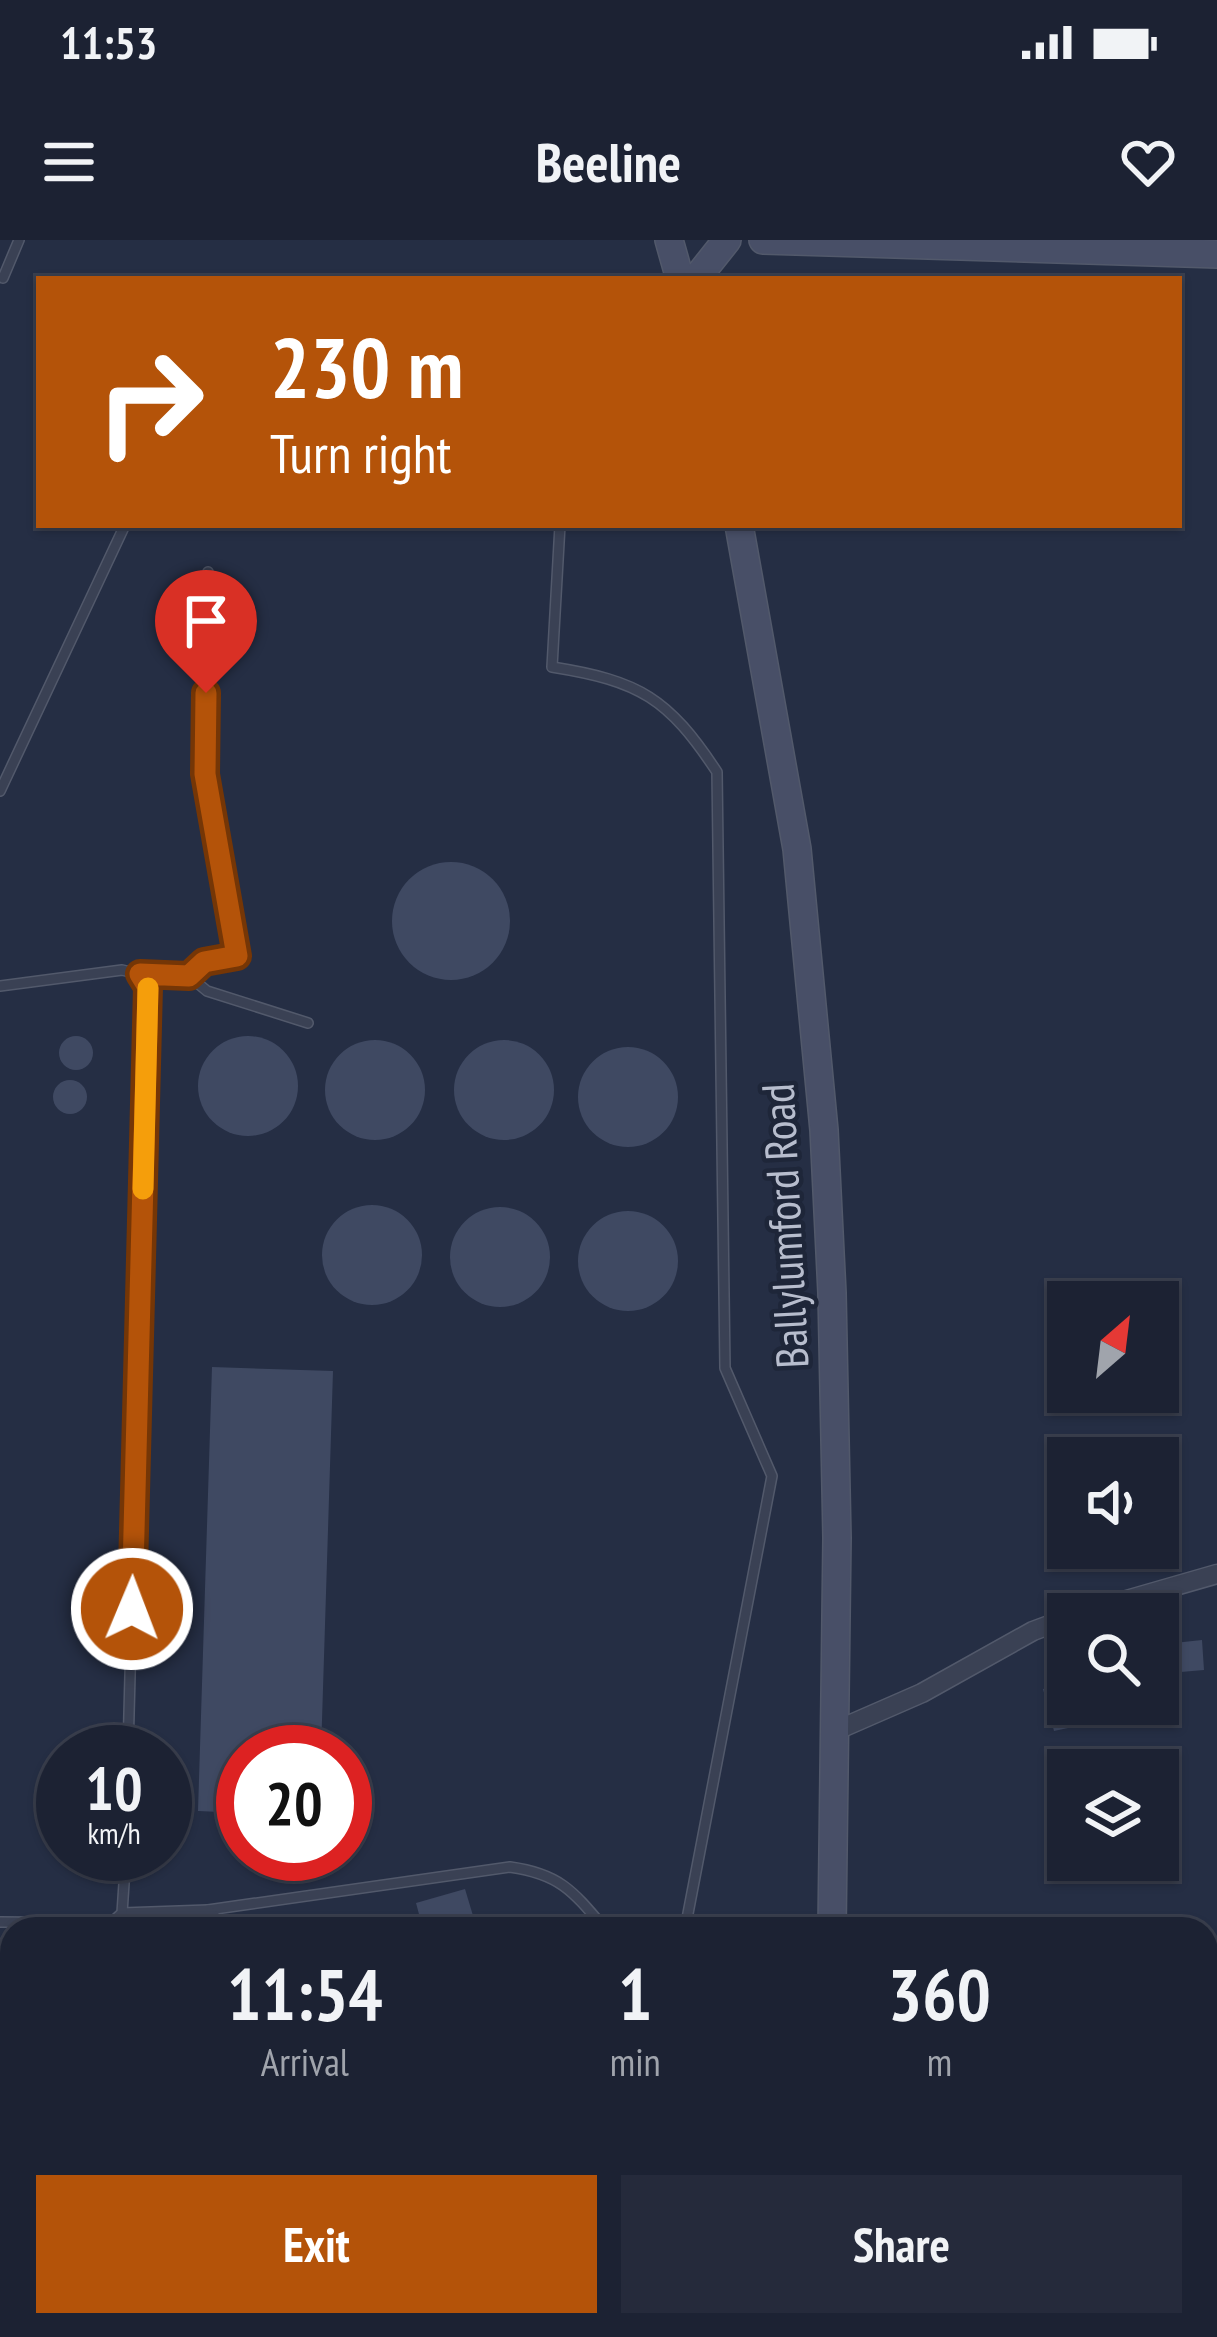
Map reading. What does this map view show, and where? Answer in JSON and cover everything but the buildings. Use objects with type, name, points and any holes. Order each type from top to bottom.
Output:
[{"type":"main road","points":[[669,240],[679,276]]},
{"type":"main road","points":[[698,276],[727,240]]},
{"type":"main road","points":[[764,240],[1217,254]]},
{"type":"main road","name":"Ballylumford Road","points":[[740,528],[797,849],[819,1059],[832,1293],[832,1917]]},
{"type":"street","points":[[1151,1593],[1217,1574]]},
{"type":"street","points":[[835,1730],[922,1694],[1047,1626]]},
{"type":"lane","points":[[3,278],[19,240]]},
{"type":"lane","points":[[0,791],[124,528]]},
{"type":"lane","points":[[560,528],[552,667],[608,676],[659,701],[689,730],[717,772],[725,1368],[772,1476],[687,1917]]},
{"type":"lane","points":[[189,976],[204,962],[237,956],[205,774],[208,572]]},
{"type":"lane","points":[[0,986],[122,970],[189,976],[207,991],[308,1023]]},
{"type":"lane","points":[[129,1725],[148,987],[140,974]]},
{"type":"lane","points":[[122,1913],[208,1910],[510,1867],[544,1871],[575,1894],[595,1917]]},
{"type":"lane","points":[[118,1917],[124,1881]]},
{"type":"lane","points":[[208,1910],[216,1917]]},
{"type":"slow traffic","points":[[143,1189],[148,988]]},
{"type":"route","points":[[132,1609],[148,987],[140,974],[189,976],[204,962],[237,956],[205,774],[206,693]]}]
